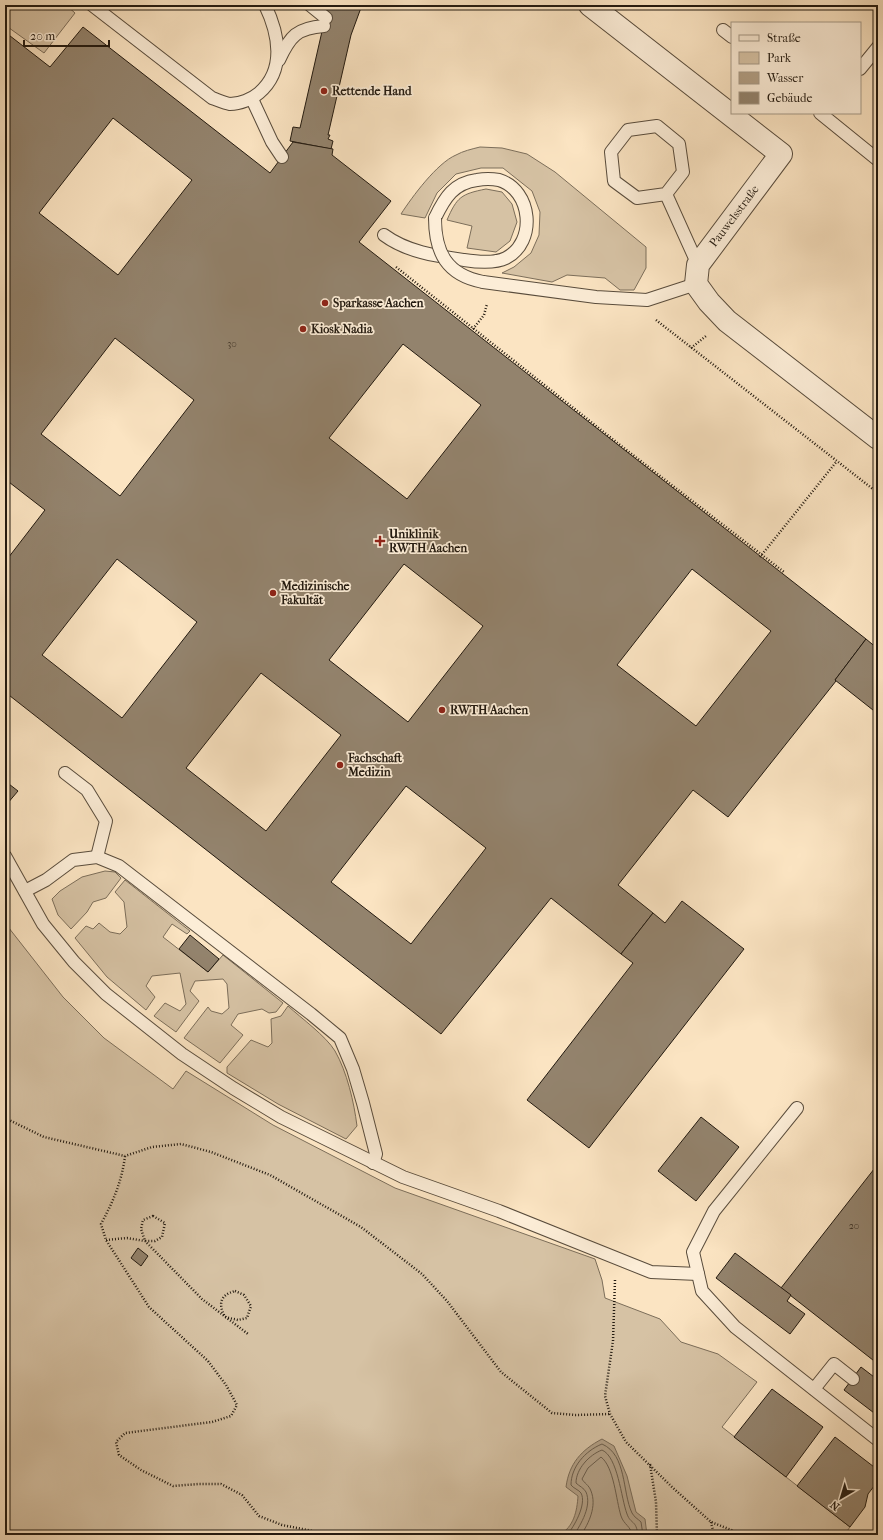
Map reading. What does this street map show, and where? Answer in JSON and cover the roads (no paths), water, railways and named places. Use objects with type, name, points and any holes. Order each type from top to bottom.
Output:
[{"type":"street","name":"Pauwelsstraße","points":[[590,5],[781,154],[697,274]]},
{"type":"street","points":[[697,274],[709,302],[727,321],[878,438]]},
{"type":"lane","points":[[92,5],[212,98],[230,104],[252,99],[267,86],[274,75],[277,62],[277,39],[272,19],[265,5]]},
{"type":"lane","points":[[277,62],[286,46],[300,31],[325,22],[310,5]]},
{"type":"lane","points":[[861,69],[878,47]]},
{"type":"lane","points":[[252,99],[272,142],[282,157]]},
{"type":"lane","points":[[823,114],[878,160]]},
{"type":"lane","points":[[656,126],[679,144],[683,172],[666,194],[637,198],[614,181],[611,152],[628,130],[656,126]]},
{"type":"lane","points":[[384,235],[391,240],[420,252],[477,262],[496,261],[507,258],[519,247],[525,235],[528,220],[525,209],[512,188],[499,180],[481,179],[464,182],[449,193],[435,218],[437,246],[444,259],[461,275],[483,282],[596,297],[647,300],[697,274],[666,194]]},
{"type":"lane","points":[[65,773],[88,790],[106,821],[97,857]]},
{"type":"lane","points":[[5,856],[43,924],[74,962],[106,994],[150,1030],[233,1088],[281,1117],[403,1177],[499,1211],[651,1272],[698,1274]]},
{"type":"lane","points":[[25,891],[46,880],[74,860],[97,857],[119,866],[340,1038],[353,1069],[363,1103],[376,1154],[372,1163]]},
{"type":"lane","points":[[798,1108],[714,1211],[693,1252],[702,1291],[736,1327],[878,1440]]},
{"type":"lane","points":[[814,1389],[834,1364],[853,1379]]},
{"type":"water","points":[[602,1439],[614,1446],[627,1476],[636,1512],[645,1519],[647,1535],[559,1535],[568,1528],[574,1518],[577,1507],[578,1496],[566,1487],[570,1471],[577,1458],[582,1453]]},
{"type":"place","name":"Rettende Hand","points":[[324,91]]},
{"type":"place","name":"Sparkasse Aachen","points":[[325,303]]},
{"type":"place","name":"Kiosk Nadia","points":[[303,329]]},
{"type":"place","name":"Uniklinik RWTH Aachen","points":[[380,541]]},
{"type":"place","name":"Medizinische Fakultät","points":[[273,593]]},
{"type":"place","name":"RWTH Aachen","points":[[442,710]]},
{"type":"place","name":"Fachschaft Medizin","points":[[340,765]]}]
